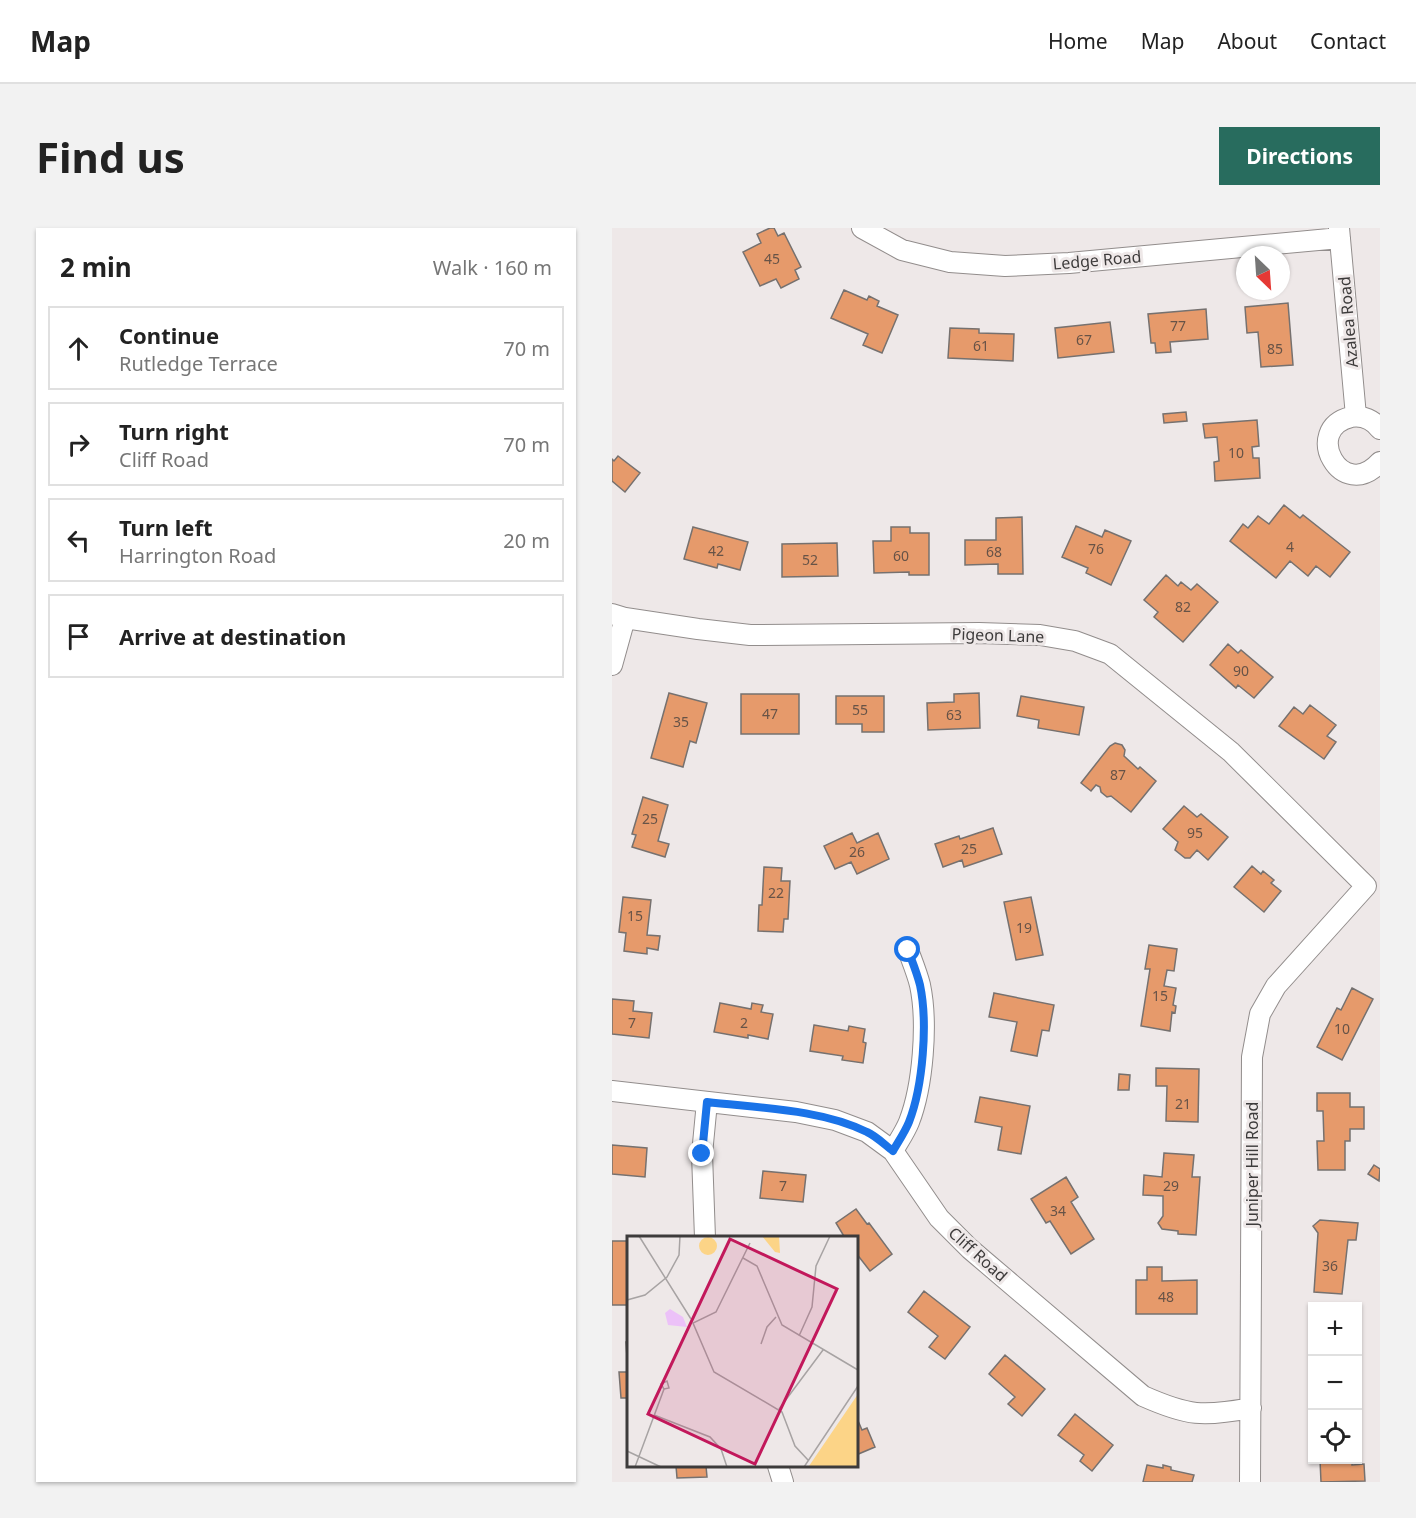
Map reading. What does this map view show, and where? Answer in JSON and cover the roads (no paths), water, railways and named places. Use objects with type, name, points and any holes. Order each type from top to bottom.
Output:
[{"type":"street","name":"Ledge Road","points":[[862,228],[902,250],[950,262],[1005,266],[1069,263],[1339,233]]},
{"type":"street","name":"Azalea Road","points":[[1339,233],[1356,416]]},
{"type":"street","points":[[1380,429],[1368,419],[1356,416],[1339,422],[1333,429],[1328,442],[1331,459],[1344,471],[1357,474],[1366,473],[1380,462]]},
{"type":"street","points":[[612,665],[618,616]]},
{"type":"street","name":"Pigeon Lane","points":[[618,616],[750,635],[990,633],[1040,634],[1075,641],[1110,654],[1231,752],[1366,886]]},
{"type":"street","name":"Juniper Hill Road","points":[[1250,1482],[1252,1057],[1260,1014],[1276,986],[1366,886]]},
{"type":"street","points":[[893,1151],[908,1124],[917,1098],[921,1066],[923,1011],[920,984],[908,950]]},
{"type":"street","name":"Cliff Road","points":[[612,1091],[796,1112],[835,1120],[867,1132],[893,1151],[939,1218],[970,1249],[1143,1396],[1169,1408],[1200,1415],[1251,1408]]},
{"type":"street","points":[[705,1236],[702,1154],[707,1102]]},
{"type":"street","points":[[778,1467],[783,1482]]}]
